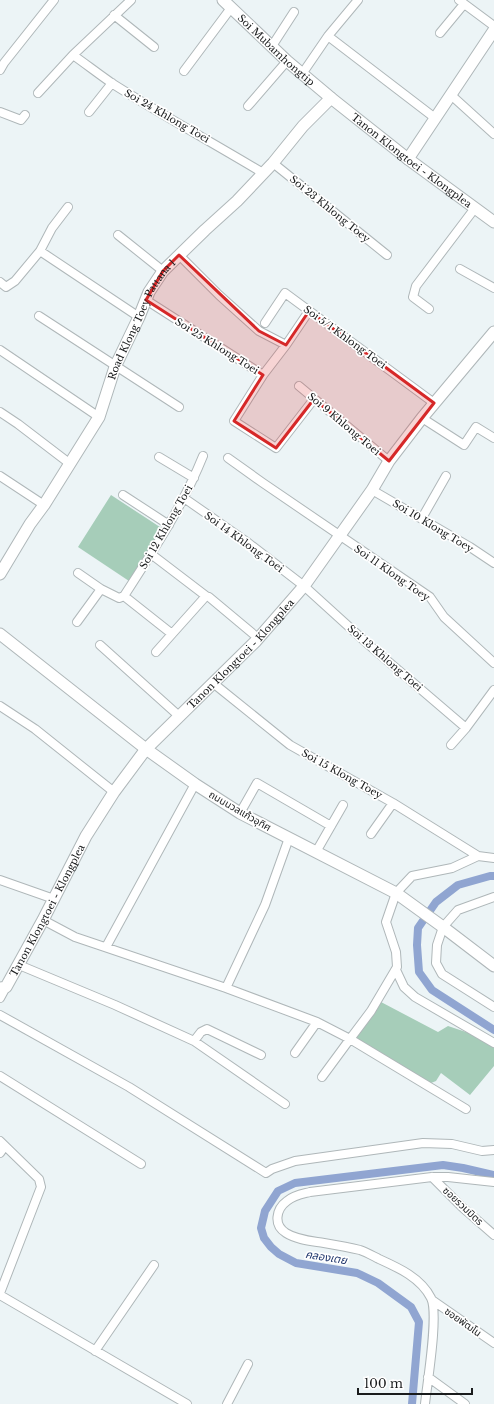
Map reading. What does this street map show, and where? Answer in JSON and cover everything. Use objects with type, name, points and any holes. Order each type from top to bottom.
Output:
[{"type":"street","points":[[0,70],[54,0]]},
{"type":"street","points":[[38,93],[114,15],[132,0]]},
{"type":"street","points":[[302,74],[328,36],[358,0]]},
{"type":"street","points":[[184,71],[226,2]]},
{"type":"street","name":"Soi Mubamhongtip","points":[[226,2],[287,61],[331,98]]},
{"type":"street","points":[[440,33],[461,2],[494,26]]},
{"type":"street","points":[[272,46],[294,12]]},
{"type":"street","points":[[114,15],[154,47]]},
{"type":"street","points":[[408,159],[494,30]]},
{"type":"street","points":[[328,36],[435,118]]},
{"type":"street","name":"Soi 24 Khlong Toei","points":[[73,56],[112,83],[263,173]]},
{"type":"street","points":[[248,106],[287,61]]},
{"type":"street","points":[[89,112],[112,83]]},
{"type":"street","points":[[451,95],[494,134]]},
{"type":"street","name":"Tanon Klongtoei - Klongplea","points":[[331,98],[408,159],[494,222]]},
{"type":"street","name":"Road Klong Toey Pattana 1","points":[[0,574],[30,524],[44,505],[99,417],[115,366],[139,317],[149,292],[164,271],[179,255],[237,201],[273,163],[303,126],[331,98]]},
{"type":"street","points":[[0,112],[21,120],[25,115]]},
{"type":"street","name":"Soi 23 Khlong Toey","points":[[273,163],[387,255]]},
{"type":"street","points":[[3,284],[16,281],[40,251],[52,228],[68,208]]},
{"type":"street","points":[[429,309],[413,297],[416,286],[474,208]]},
{"type":"street","points":[[118,234],[164,271]]},
{"type":"street","points":[[40,251],[139,317]]},
{"type":"street","points":[[179,255],[219,295],[259,331],[286,345]]},
{"type":"street","points":[[460,269],[494,288]]},
{"type":"street","name":"Soi 5/1 Khlong Toei","points":[[265,323],[286,293],[434,403]]},
{"type":"street","name":"Soi 25 Khlong Toei","points":[[146,300],[263,375],[234,421],[276,448],[314,399]]},
{"type":"street","points":[[263,375],[309,311]]},
{"type":"street","points":[[39,316],[179,407]]},
{"type":"street","name":"Tanon Klongtoei - Klongplea","points":[[3,988],[19,965],[86,836],[114,792],[146,749],[258,638],[304,586],[372,490],[389,461],[434,403],[494,332]]},
{"type":"street","points":[[0,350],[99,417]]},
{"type":"street","name":"Soi 9 Khlong Toei","points":[[299,386],[389,461]]},
{"type":"street","points":[[0,412],[18,424],[69,464]]},
{"type":"street","points":[[422,418],[464,445],[476,427],[494,438]]},
{"type":"street","name":"Soi 12 Khlong Toei","points":[[124,596],[184,498],[203,456]]},
{"type":"street","points":[[159,457],[194,478]]},
{"type":"street","points":[[228,458],[339,535]]},
{"type":"street","points":[[0,476],[44,505]]},
{"type":"street","points":[[422,518],[446,476]]},
{"type":"street","name":"Soi 10 Klong Toey","points":[[372,490],[422,518],[494,563]]},
{"type":"street","points":[[123,494],[169,524]]},
{"type":"street","name":"Soi 14 Khlong Toei","points":[[184,498],[247,542],[304,586]]},
{"type":"street","name":"Soi 11 Klong Toey","points":[[339,535],[430,596],[444,617],[494,663]]},
{"type":"street","points":[[151,554],[210,598],[258,638]]},
{"type":"street","points":[[78,573],[101,589],[119,598],[124,596],[172,634]]},
{"type":"street","name":"Soi 13 Khlong Toei","points":[[304,586],[369,645],[466,728]]},
{"type":"street","points":[[77,622],[101,589]]},
{"type":"street","points":[[156,652],[172,634],[210,598]]},
{"type":"street","name":"ถนนนวลแก้วอุทิศ","points":[[0,634],[146,749],[195,784],[240,813],[400,896],[494,966]]},
{"type":"street","points":[[100,645],[179,716]]},
{"type":"street","name":"Soi 15 Klong Toey","points":[[213,683],[290,745],[393,803],[478,856]]},
{"type":"street","points":[[451,745],[466,728],[494,690]]},
{"type":"street","points":[[0,706],[35,729],[114,792]]},
{"type":"street","points":[[240,813],[257,783],[330,826]]},
{"type":"street","points":[[106,947],[195,784]]},
{"type":"street","points":[[371,834],[393,803]]},
{"type":"street","points":[[316,852],[343,805]]},
{"type":"street","points":[[226,988],[265,905],[289,838]]},
{"type":"street","points":[[322,1077],[371,1011],[396,970],[398,963],[396,952],[386,922],[412,876],[452,868],[478,856],[494,858]]},
{"type":"street","points":[[0,880],[54,899]]},
{"type":"street","points":[[494,897],[458,910],[441,926],[436,951],[436,963],[442,974],[494,1007]]},
{"type":"street","points":[[43,920],[75,937],[226,988],[317,1022],[350,1039],[466,1109]]},
{"type":"street","points":[[19,965],[115,1005],[194,1041],[285,1104]]},
{"type":"street","points":[[396,970],[404,987],[415,997],[494,1043]]},
{"type":"street","points":[[0,998],[3,988]]},
{"type":"street","points":[[0,1015],[129,1087],[266,1173],[272,1169],[295,1161],[422,1143],[444,1143],[482,1151],[494,1150]]},
{"type":"street","points":[[295,1053],[317,1022]]},
{"type":"street","points":[[194,1041],[201,1032],[207,1029],[261,1055]]},
{"type":"street","points":[[0,1076],[141,1164]]},
{"type":"street","points":[[0,1153],[3,1144],[39,1179],[40,1183],[40,1188],[0,1294],[187,1404]]},
{"type":"street","points":[[425,1404],[435,1315],[432,1300],[418,1282],[404,1270],[361,1251],[292,1237],[281,1229],[278,1225],[277,1219],[282,1206],[287,1201],[296,1195],[310,1192],[432,1177],[494,1182]]},
{"type":"street","name":"ซอยรวมมิตร","points":[[432,1177],[462,1207],[494,1235]]},
{"type":"street","points":[[95,1351],[154,1265]]},
{"type":"street","name":"ซอยพัฒโน","points":[[432,1300],[494,1343]]},
{"type":"street","points":[[227,1404],[248,1364]]},
{"type":"street","points":[[428,1377],[465,1404]]},
{"type":"highlighted area","points":[[179,255],[259,331],[286,345],[309,311],[434,403],[389,461],[314,399],[276,448],[267,443],[234,421],[263,375],[146,300],[163,271]]},
{"type":"green space","points":[[111,495],[163,529],[129,581],[78,547]]},
{"type":"green space","points":[[381,1002],[438,1032],[448,1026],[475,1035],[494,1047],[494,1066],[470,1095],[441,1073],[436,1081],[431,1083],[354,1039]]},
{"type":"waterway","name":"คลองเตย","points":[[494,876],[458,885],[436,902],[418,928],[417,945],[419,972],[432,990],[494,1030]]},
{"type":"waterway","name":"คลองเตย","points":[[412,1404],[419,1322],[411,1307],[378,1283],[357,1273],[296,1263],[279,1254],[264,1238],[261,1228],[265,1211],[278,1191],[295,1183],[443,1165],[494,1175]]}]
